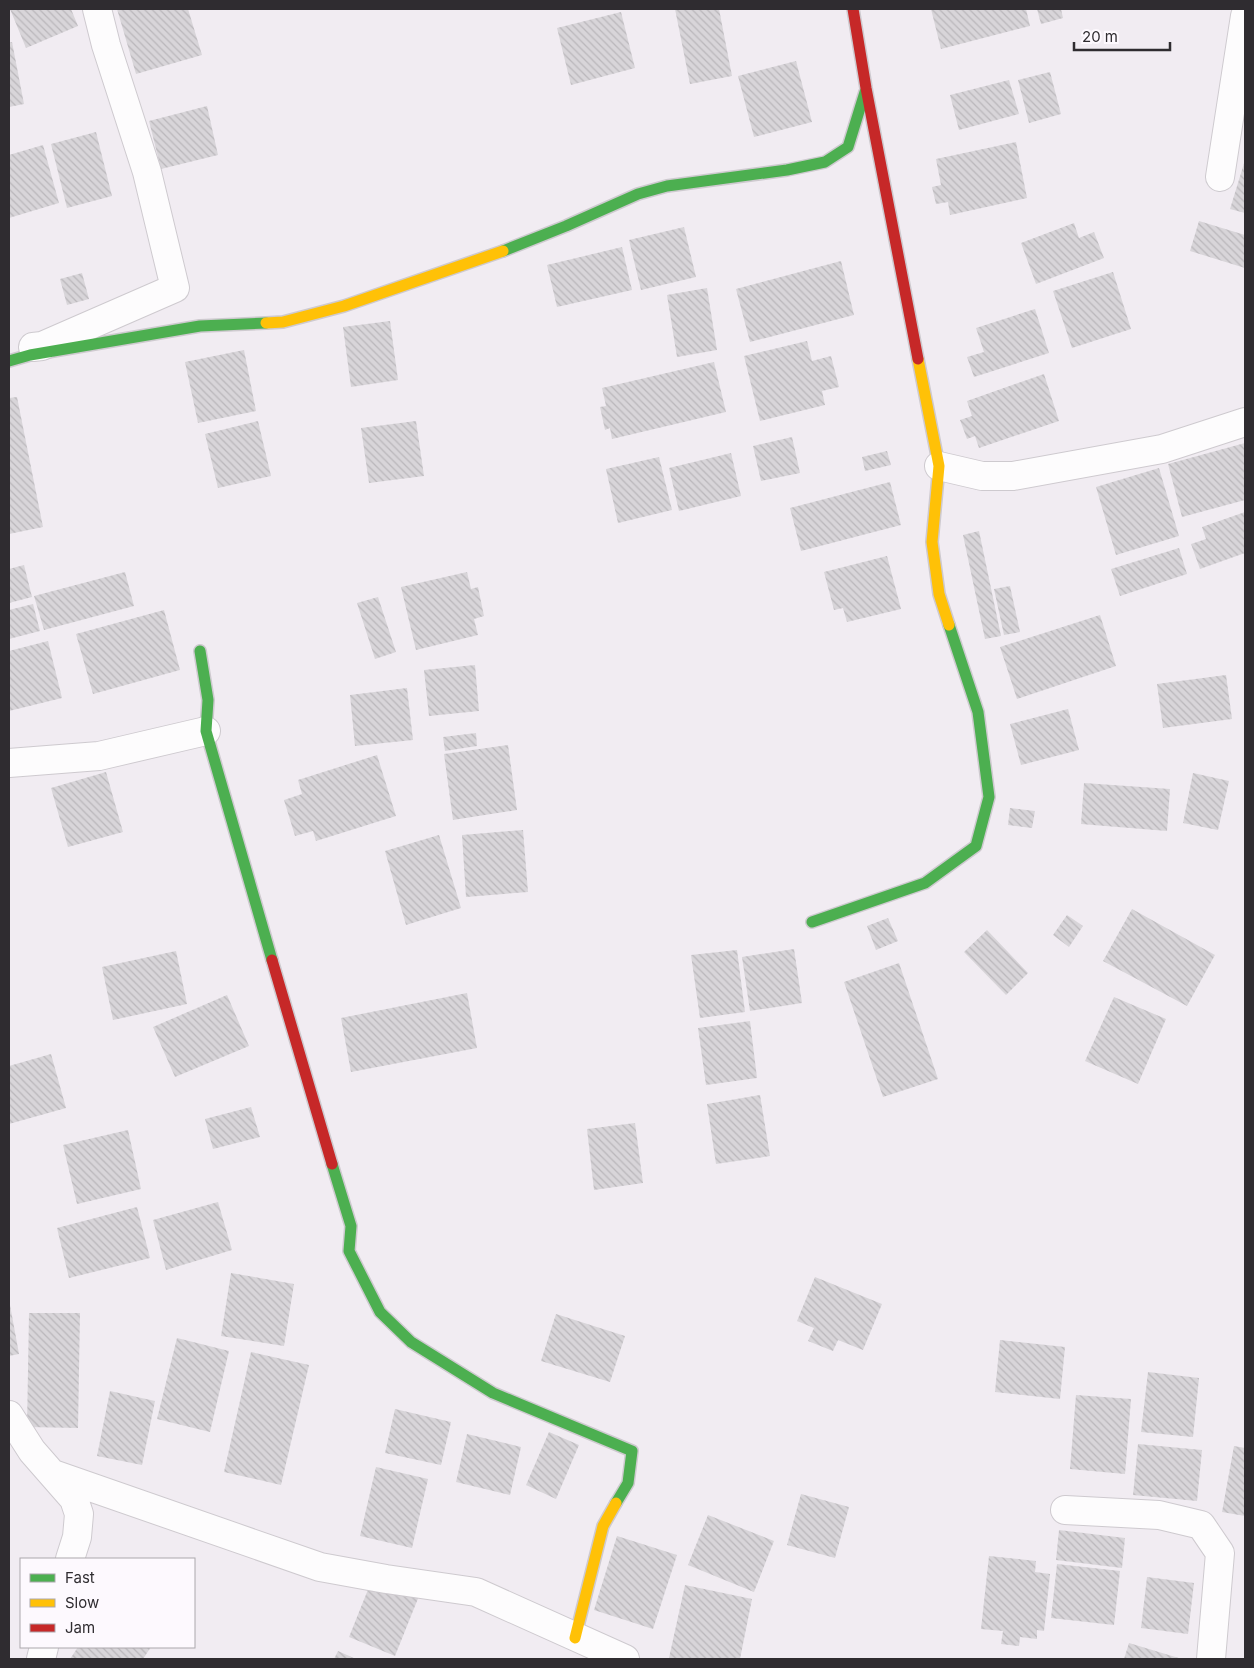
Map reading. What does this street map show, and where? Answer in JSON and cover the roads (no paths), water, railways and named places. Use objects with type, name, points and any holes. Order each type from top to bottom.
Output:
[{"type":"street","points":[[9,348],[42,346],[175,288],[147,172],[106,46],[97,9]]},
{"type":"street","points":[[812,922],[925,883],[976,846],[989,797],[978,712],[939,594],[932,542],[939,466],[866,88],[853,9]]},
{"type":"street","points":[[1220,177],[1245,16]]},
{"type":"street","points":[[9,361],[30,355],[200,326],[283,322],[344,306],[484,258],[566,226],[638,194],[667,186],[787,170],[826,162],[848,147],[866,88]]},
{"type":"street","points":[[939,466],[982,476],[1012,476],[1162,449],[1245,422]]},
{"type":"street","points":[[200,650],[208,700],[206,731],[310,1093],[351,1226],[349,1251],[380,1312],[411,1342],[493,1393],[632,1451],[628,1483],[603,1526],[575,1638]]},
{"type":"street","points":[[9,764],[99,756],[206,731]]},
{"type":"street","points":[[9,1416],[32,1451],[74,1499],[79,1514],[77,1537],[70,1558]]},
{"type":"street","points":[[53,1474],[320,1567],[476,1592],[625,1659]]},
{"type":"street","points":[[1065,1510],[1159,1515],[1201,1525],[1220,1553],[1211,1659]]}]
